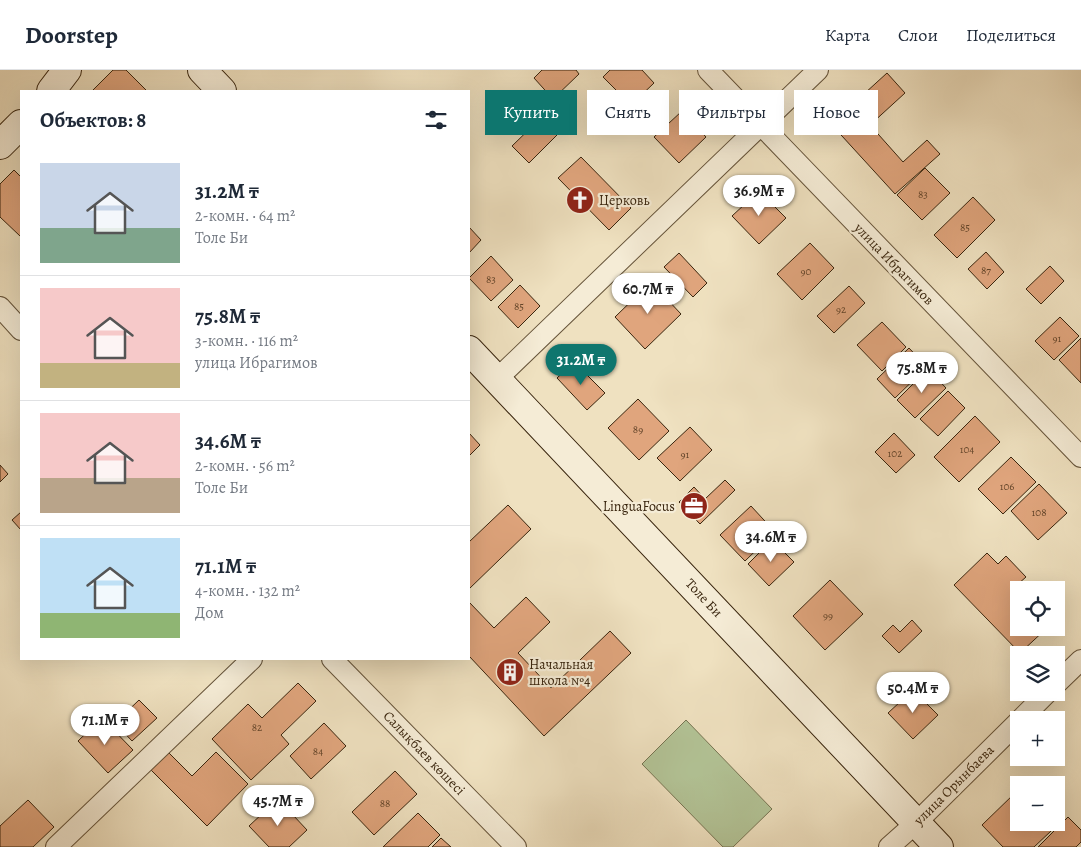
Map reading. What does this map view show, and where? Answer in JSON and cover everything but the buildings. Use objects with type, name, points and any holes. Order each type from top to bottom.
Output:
[{"type":"main road","points":[[52,90],[66,70]]},
{"type":"main road","points":[[202,70],[221,90]]},
{"type":"main road","points":[[0,145],[20,125]]},
{"type":"main road","name":"Толе Би","points":[[470,351],[939,847]]},
{"type":"street","name":"улица Ибрагимов","points":[[708,70],[727,90]]},
{"type":"street","points":[[784,102],[818,70]]},
{"type":"street","points":[[497,379],[749,135]]},
{"type":"street","name":"улица Ибрагимов","points":[[771,135],[1081,457]]},
{"type":"street","points":[[0,307],[20,329]]},
{"type":"street","points":[[56,847],[251,660]]},
{"type":"street","name":"Салықбаев көшесі","points":[[333,660],[516,847]]},
{"type":"street","points":[[1065,675],[1081,660]]},
{"type":"street","name":"улица Орынбаева","points":[[1029,711],[1039,701]]},
{"type":"street","name":"улица Орынбаева","points":[[889,847],[916,823],[1010,730]]},
{"type":"green space","points":[[686,720],[772,809],[733,847],[723,847],[642,764]]},
{"type":"place","name":"Церковь","points":[[580,200]]},
{"type":"place","name":"LinguaFocus","points":[[694,506]]},
{"type":"place","name":"Начальная школа №4","points":[[510,672]]}]
